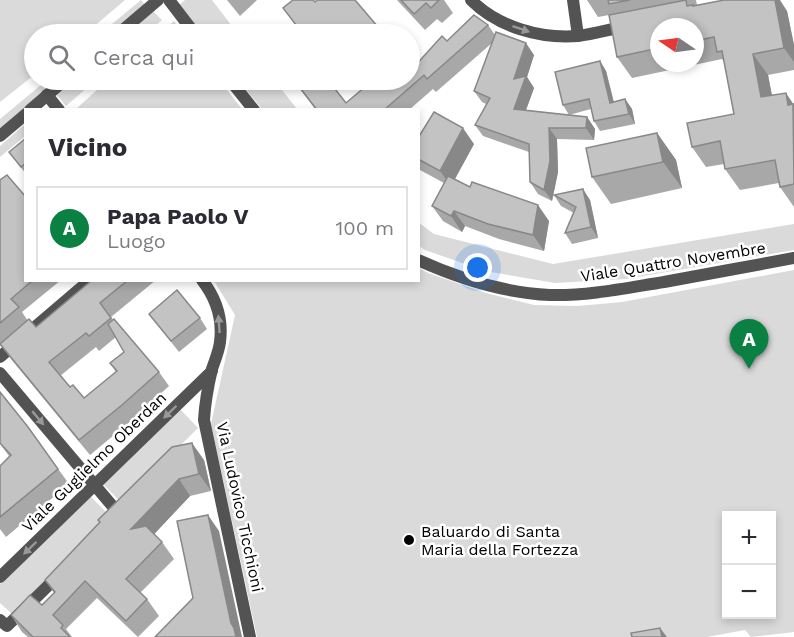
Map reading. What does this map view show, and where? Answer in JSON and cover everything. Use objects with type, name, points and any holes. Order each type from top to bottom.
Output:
[{"type":"street","points":[[130,24],[158,0]]},
{"type":"street","points":[[169,0],[187,24]]},
{"type":"street","points":[[471,0],[480,9],[501,22],[550,36],[578,36],[645,23]]},
{"type":"street","points":[[573,0],[578,36]]},
{"type":"street","points":[[32,108],[53,90]]},
{"type":"street","points":[[238,90],[252,108]]},
{"type":"street","points":[[47,95],[57,108]]},
{"type":"street","points":[[0,136],[24,116]]},
{"type":"street","name":"Viale Quattro Novembre","points":[[420,261],[483,284],[549,295],[577,295],[794,258]]},
{"type":"street","points":[[0,357],[88,282]]},
{"type":"street","name":"Via Ludovico Ticchioni","points":[[203,282],[213,297],[219,314],[220,344],[212,371],[202,434],[250,637]]},
{"type":"street","name":"Viale Guglielmo Oberdan","points":[[0,577],[212,371]]},
{"type":"street","points":[[0,373],[120,515]]},
{"type":"street","points":[[0,620],[7,627],[71,563]]},
{"type":"shaded area","points":[[0,0],[125,0],[97,24],[24,24],[24,83],[0,102]]},
{"type":"shaded area","points":[[141,0],[146,6],[124,24],[112,24]]},
{"type":"shaded area","points":[[185,0],[212,0],[230,24],[194,24],[179,5]]},
{"type":"shaded area","points":[[153,11],[162,20],[157,24],[138,24]]},
{"type":"shaded area","points":[[35,90],[47,90],[0,129],[0,119]]},
{"type":"shaded area","points":[[63,90],[84,90],[66,106],[57,95]]},
{"type":"shaded area","points":[[97,90],[227,90],[241,108],[77,108]]},
{"type":"shaded area","points":[[246,90],[282,90],[296,108],[261,108]]},
{"type":"shaded area","points":[[24,125],[24,137],[0,157],[0,146]]},
{"type":"shaded area","points":[[420,224],[434,234],[553,264],[794,224],[794,250],[626,279],[555,283],[485,271],[420,247]]},
{"type":"shaded area","points":[[420,269],[486,293],[534,305],[578,306],[622,302],[794,270],[794,632],[751,637],[745,630],[707,637],[257,637],[211,424],[235,315],[215,282],[420,282]]},
{"type":"shaded area","points":[[179,408],[198,428],[122,503],[103,484]]},
{"type":"shaded area","points":[[90,496],[111,517],[12,614],[0,603],[0,584]]},
{"type":"building","points":[[293,0],[313,0],[315,2],[317,0],[355,0],[375,24],[295,24],[283,8]]},
{"type":"building","points":[[401,0],[439,0],[431,8],[426,3],[414,14]]},
{"type":"building","points":[[608,0],[630,0],[609,4]]},
{"type":"building","points":[[686,0],[687,6],[693,6],[724,0],[775,0],[784,48],[753,54],[761,97],[786,93],[788,105],[793,104],[794,184],[780,187],[775,160],[725,169],[720,141],[692,147],[687,123],[734,114],[722,51],[717,52],[714,37],[704,39],[704,18],[650,18],[650,50],[617,57],[609,15]]},
{"type":"building","points":[[474,15],[488,25],[427,79],[424,75],[420,78],[420,60],[442,36],[447,41]]},
{"type":"building","points":[[496,32],[526,43],[514,79],[526,76],[514,109],[587,117],[586,128],[549,128],[550,161],[544,190],[530,182],[529,144],[475,125],[490,98],[474,91]]},
{"type":"building","points":[[600,61],[610,103],[625,99],[629,114],[594,121],[589,99],[563,105],[555,72]]},
{"type":"building","points":[[302,90],[336,90],[346,103],[361,90],[407,90],[386,108],[315,108]]},
{"type":"building","points":[[434,112],[463,128],[440,171],[420,160],[420,135]]},
{"type":"building","points":[[657,133],[663,162],[592,177],[586,148]]},
{"type":"building","points":[[24,140],[24,165],[21,167],[9,152]]},
{"type":"building","points":[[7,175],[24,195],[24,282],[31,282],[11,299],[19,307],[0,323],[0,180]]},
{"type":"building","points":[[448,176],[470,187],[472,182],[538,205],[533,235],[488,224],[454,211],[451,216],[432,206]]},
{"type":"building","points":[[583,189],[591,227],[565,233],[576,207],[554,195]]},
{"type":"building","points":[[90,282],[126,282],[100,303],[111,318],[89,336],[86,333],[49,362],[70,387],[73,385],[84,398],[117,371],[110,363],[124,352],[108,324],[114,319],[159,372],[79,440],[0,344],[29,319],[36,327]]},
{"type":"building","points":[[177,290],[200,318],[171,341],[149,314]]},
{"type":"building","points":[[0,392],[58,469],[0,517],[0,466],[11,455],[0,443]]},
{"type":"building","points":[[192,443],[199,474],[179,479],[131,529],[146,526],[162,542],[126,579],[147,599],[126,621],[85,581],[53,615],[70,637],[33,637],[11,615],[30,595],[42,605],[55,592],[45,580],[100,522],[98,520],[172,447]]},
{"type":"building","points":[[208,515],[236,637],[155,637],[193,598],[177,521]]},
{"type":"building","points":[[660,628],[662,637],[632,637],[631,633]]},
{"type":"place","name":"Papa Paolo V","points":[[749,369]]},
{"type":"place","name":"Baluardo di Santa Maria della Fortezza","points":[[409,540]]}]
